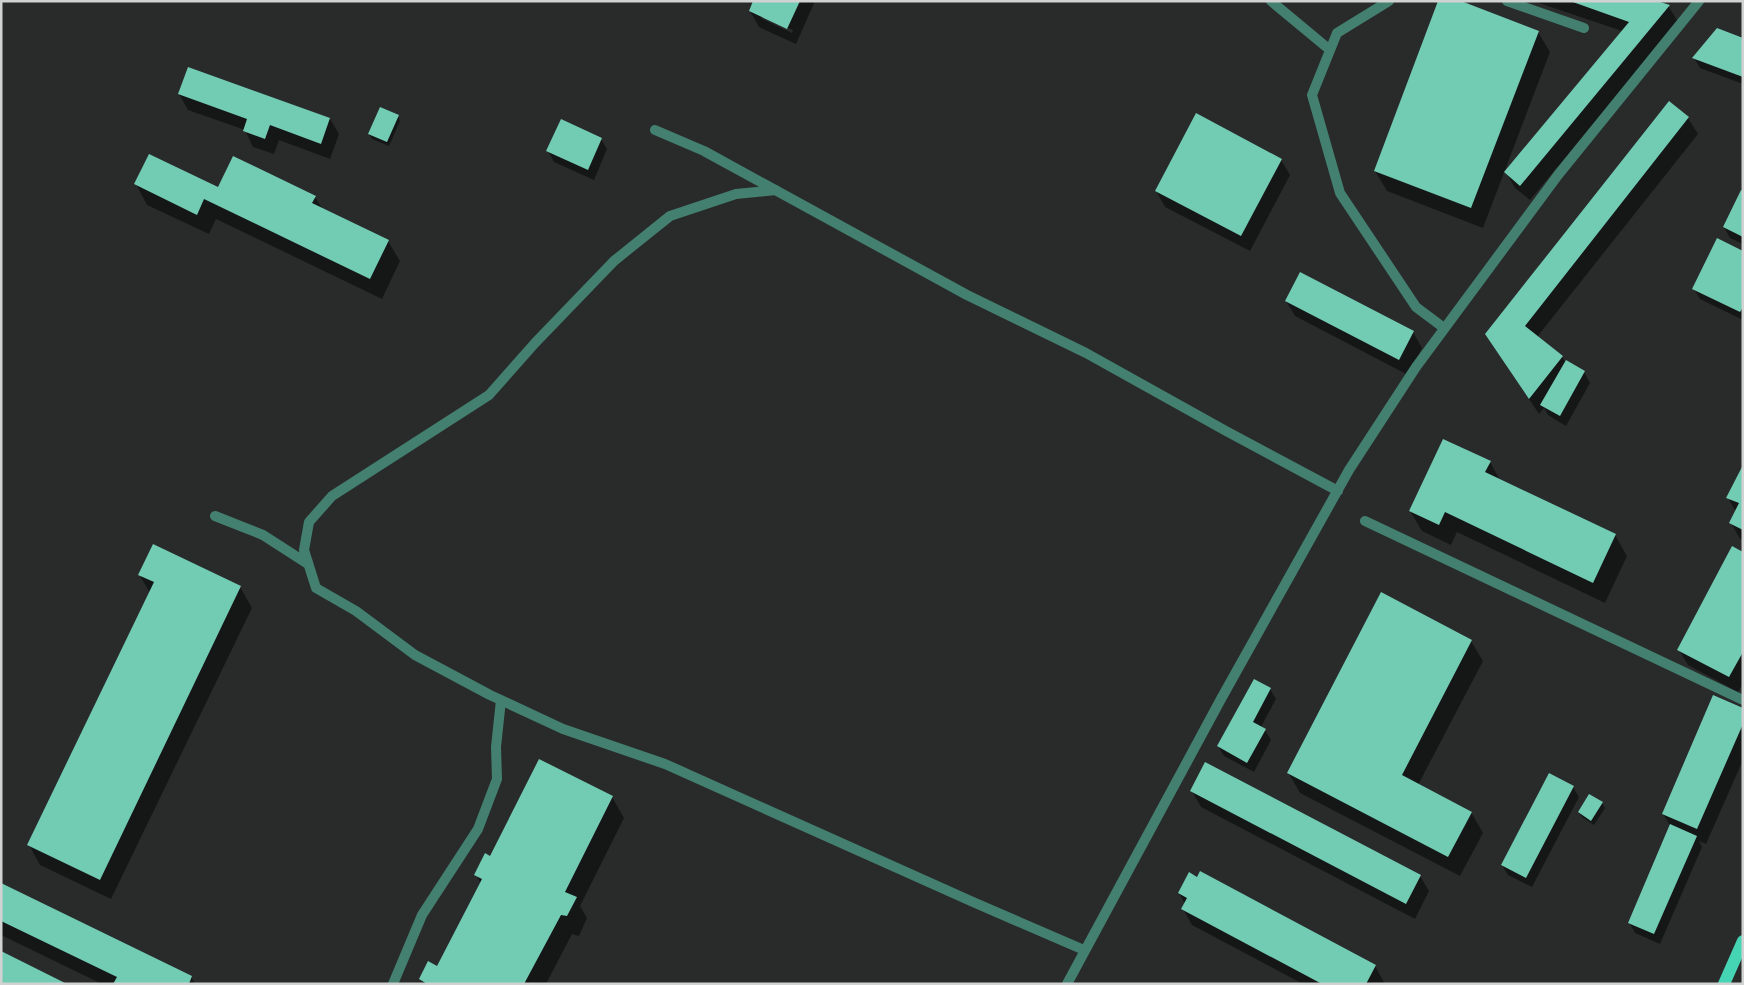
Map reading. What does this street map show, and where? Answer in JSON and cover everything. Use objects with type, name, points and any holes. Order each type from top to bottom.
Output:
[{"type":"main road","points":[[1724,984],[1743,942]]},
{"type":"street","points":[[1271,1],[1330,50]]},
{"type":"street","points":[[1389,1],[1337,33],[1312,95],[1340,193],[1416,307],[1444,328]]},
{"type":"street","points":[[1507,1],[1584,28]]},
{"type":"street","points":[[1066,984],[1221,699],[1349,470],[1416,367],[1558,175],[1699,1]]},
{"type":"street","points":[[654,130],[704,152],[776,190],[967,296],[1086,353],[1338,491]]},
{"type":"street","points":[[776,190],[736,194],[670,216],[614,261],[535,343],[489,395],[332,496],[308,522],[304,550],[316,588],[356,611],[415,655],[501,700],[562,729],[665,764],[1084,950]]},
{"type":"street","points":[[216,516],[262,535],[308,564]]},
{"type":"street","points":[[1365,520],[1743,700]]},
{"type":"street","points":[[393,984],[422,915],[478,829],[497,779],[496,747],[501,700]]},
{"type":"building","points":[[753,1],[800,1],[787,29],[749,11]]},
{"type":"building","points":[[1438,1],[1461,1],[1539,31],[1471,208],[1374,171]]},
{"type":"building","points":[[1570,1],[1657,1],[1670,5],[1520,186],[1504,172],[1629,22]]},
{"type":"building","points":[[1717,28],[1743,38],[1743,77],[1692,58]]},
{"type":"building","points":[[188,67],[330,118],[321,144],[270,125],[265,139],[243,131],[247,119],[178,94]]},
{"type":"building","points":[[1669,101],[1689,117],[1525,326],[1563,356],[1529,399],[1485,334]]},
{"type":"building","points":[[380,107],[399,115],[387,142],[368,134]]},
{"type":"building","points":[[1196,113],[1282,159],[1241,236],[1155,191]]},
{"type":"building","points":[[561,119],[602,138],[588,170],[546,151]]},
{"type":"building","points":[[149,154],[218,187],[233,156],[316,196],[312,203],[389,240],[370,279],[204,199],[197,215],[134,184]]},
{"type":"building","points":[[1741,190],[1743,191],[1743,237],[1723,227]]},
{"type":"building","points":[[1717,238],[1743,251],[1743,307],[1740,312],[1692,289]]},
{"type":"building","points":[[1300,272],[1414,331],[1399,360],[1285,301]]},
{"type":"building","points":[[1566,360],[1585,371],[1560,416],[1540,405]]},
{"type":"building","points":[[1443,439],[1491,461],[1485,472],[1616,534],[1593,583],[1445,512],[1439,525],[1409,511]]},
{"type":"building","points":[[1743,465],[1743,530],[1729,523],[1739,503],[1726,498]]},
{"type":"building","points":[[153,544],[241,586],[100,880],[27,845],[154,582],[138,575]]},
{"type":"building","points":[[1732,546],[1743,552],[1743,652],[1729,677],[1677,650]]},
{"type":"building","points":[[1381,592],[1472,640],[1402,775],[1472,812],[1448,857],[1287,773]]},
{"type":"building","points":[[1254,679],[1271,688],[1253,722],[1266,729],[1247,763],[1217,746]]},
{"type":"building","points":[[1713,695],[1743,708],[1743,724],[1697,829],[1662,814]]},
{"type":"building","points":[[539,759],[613,796],[565,892],[577,897],[567,916],[561,915],[524,984],[427,984],[419,979],[428,961],[437,966],[482,879],[474,875],[485,853],[490,856]]},
{"type":"building","points":[[1205,762],[1421,875],[1406,904],[1190,791]]},
{"type":"building","points":[[1549,773],[1574,786],[1526,878],[1501,865]]},
{"type":"building","points":[[1589,794],[1603,802],[1591,821],[1578,812]]},
{"type":"building","points":[[1670,824],[1697,836],[1654,934],[1628,923]]},
{"type":"building","points":[[1200,871],[1376,965],[1366,984],[1322,984],[1181,909],[1187,898],[1178,893],[1189,872],[1197,877]]},
{"type":"building","points":[[1,883],[192,976],[189,984],[113,984],[117,977],[1,921]]},
{"type":"building","points":[[1,951],[67,984],[5,984],[1,982]]}]
